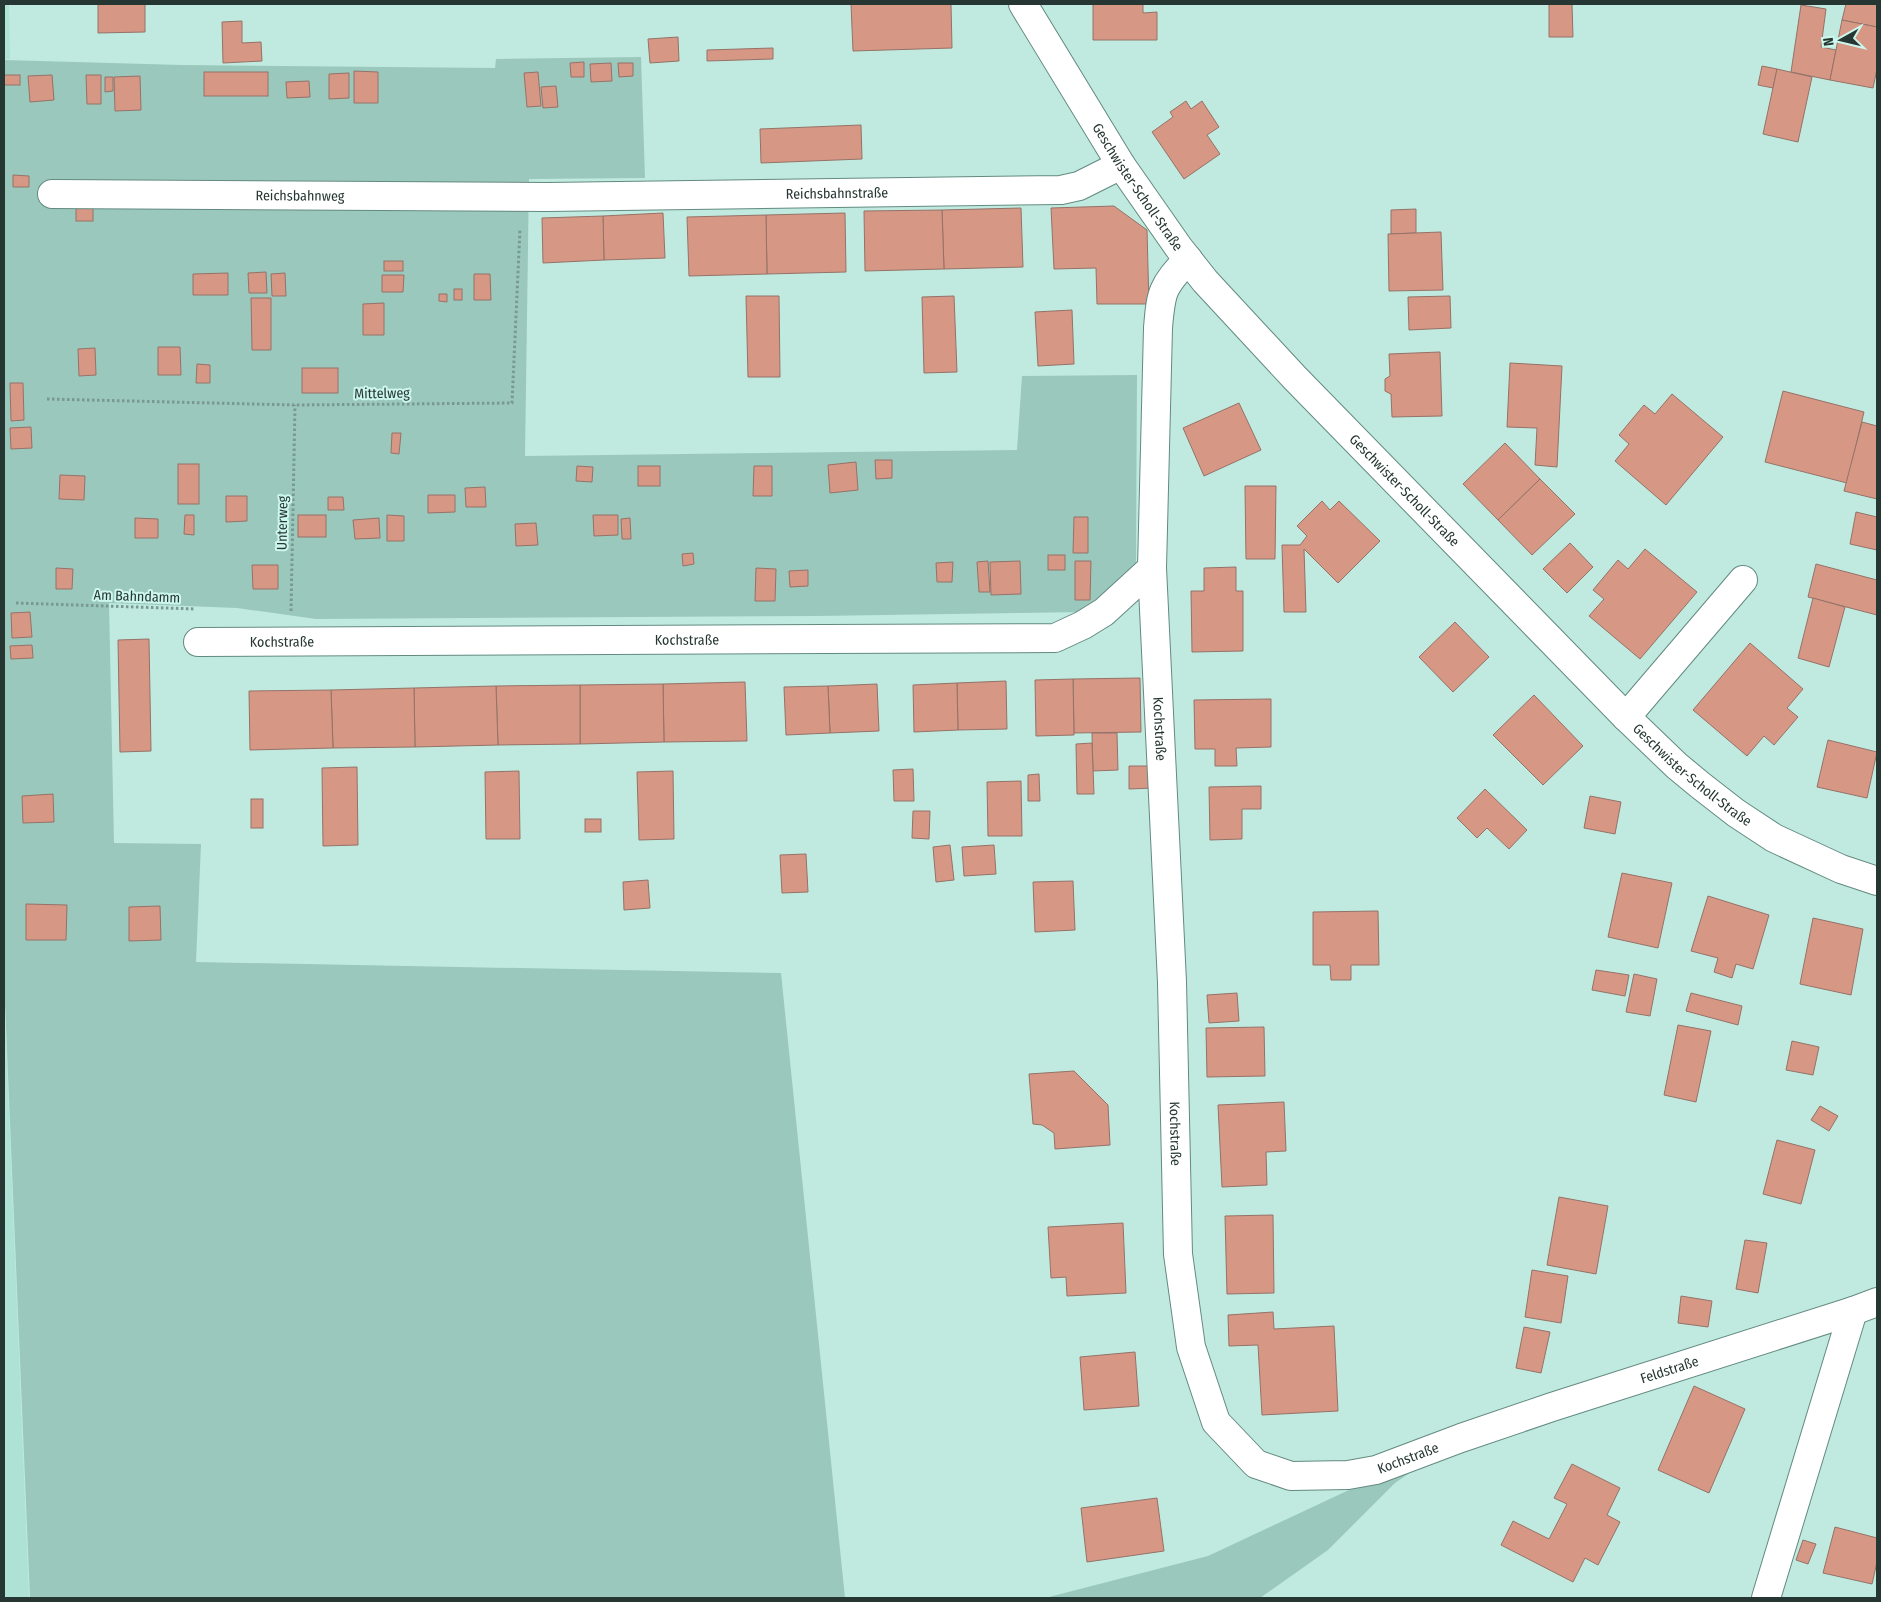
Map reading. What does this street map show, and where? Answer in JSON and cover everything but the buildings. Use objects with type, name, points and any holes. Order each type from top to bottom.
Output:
[{"type":"street","name":"Geschwister-Scholl-Straße","points":[[1023,4],[1121,165],[1205,281],[1296,378],[1626,717],[1677,766],[1736,814],[1774,838],[1841,868],[1877,881]]},
{"type":"street","name":"Reichsbahnstraße","points":[[534,197],[1061,190],[1079,186],[1121,165]]},
{"type":"street","name":"Reichsbahnweg","points":[[52,194],[534,197]]},
{"type":"street","name":"Kochstraße","points":[[1188,259],[1168,281],[1160,298],[1152,568],[1172,982],[1178,1254],[1191,1347],[1216,1422],[1256,1464],[1291,1476],[1348,1475],[1376,1470],[1462,1438]]},
{"type":"street","name":"Kochstraße","points":[[198,642],[1055,638],[1083,625],[1104,612],[1152,568]]},
{"type":"street","points":[[1626,717],[1742,580]]},
{"type":"street","points":[[1766,1598],[1865,1306]]},
{"type":"street","name":"Feldstraße","points":[[1462,1438],[1865,1306]]},
{"type":"path","name":"Mittelweg","points":[[47,399],[296,406],[512,403],[534,197]]},
{"type":"path","name":"Unterweg","points":[[290,641],[296,406]]},
{"type":"path","name":"Am Bahndamm","points":[[16,603],[198,609]]},
{"type":"shaded area","points":[[4,4],[9,4],[10,59],[4,59]]},
{"type":"shaded area","points":[[641,57],[645,178],[529,179],[525,456],[1017,450],[1022,376],[1137,375],[1136,563],[1086,612],[816,616],[316,619],[237,608],[109,603],[114,843],[201,844],[196,962],[781,973],[845,1598],[30,1598],[4,980],[4,60],[182,65],[495,68],[496,59]]},
{"type":"shaded area","points":[[4,993],[29,1598],[4,1598]]},
{"type":"shaded area","points":[[1460,1438],[1395,1483],[1328,1550],[1260,1598],[1045,1598],[1208,1556]]}]
